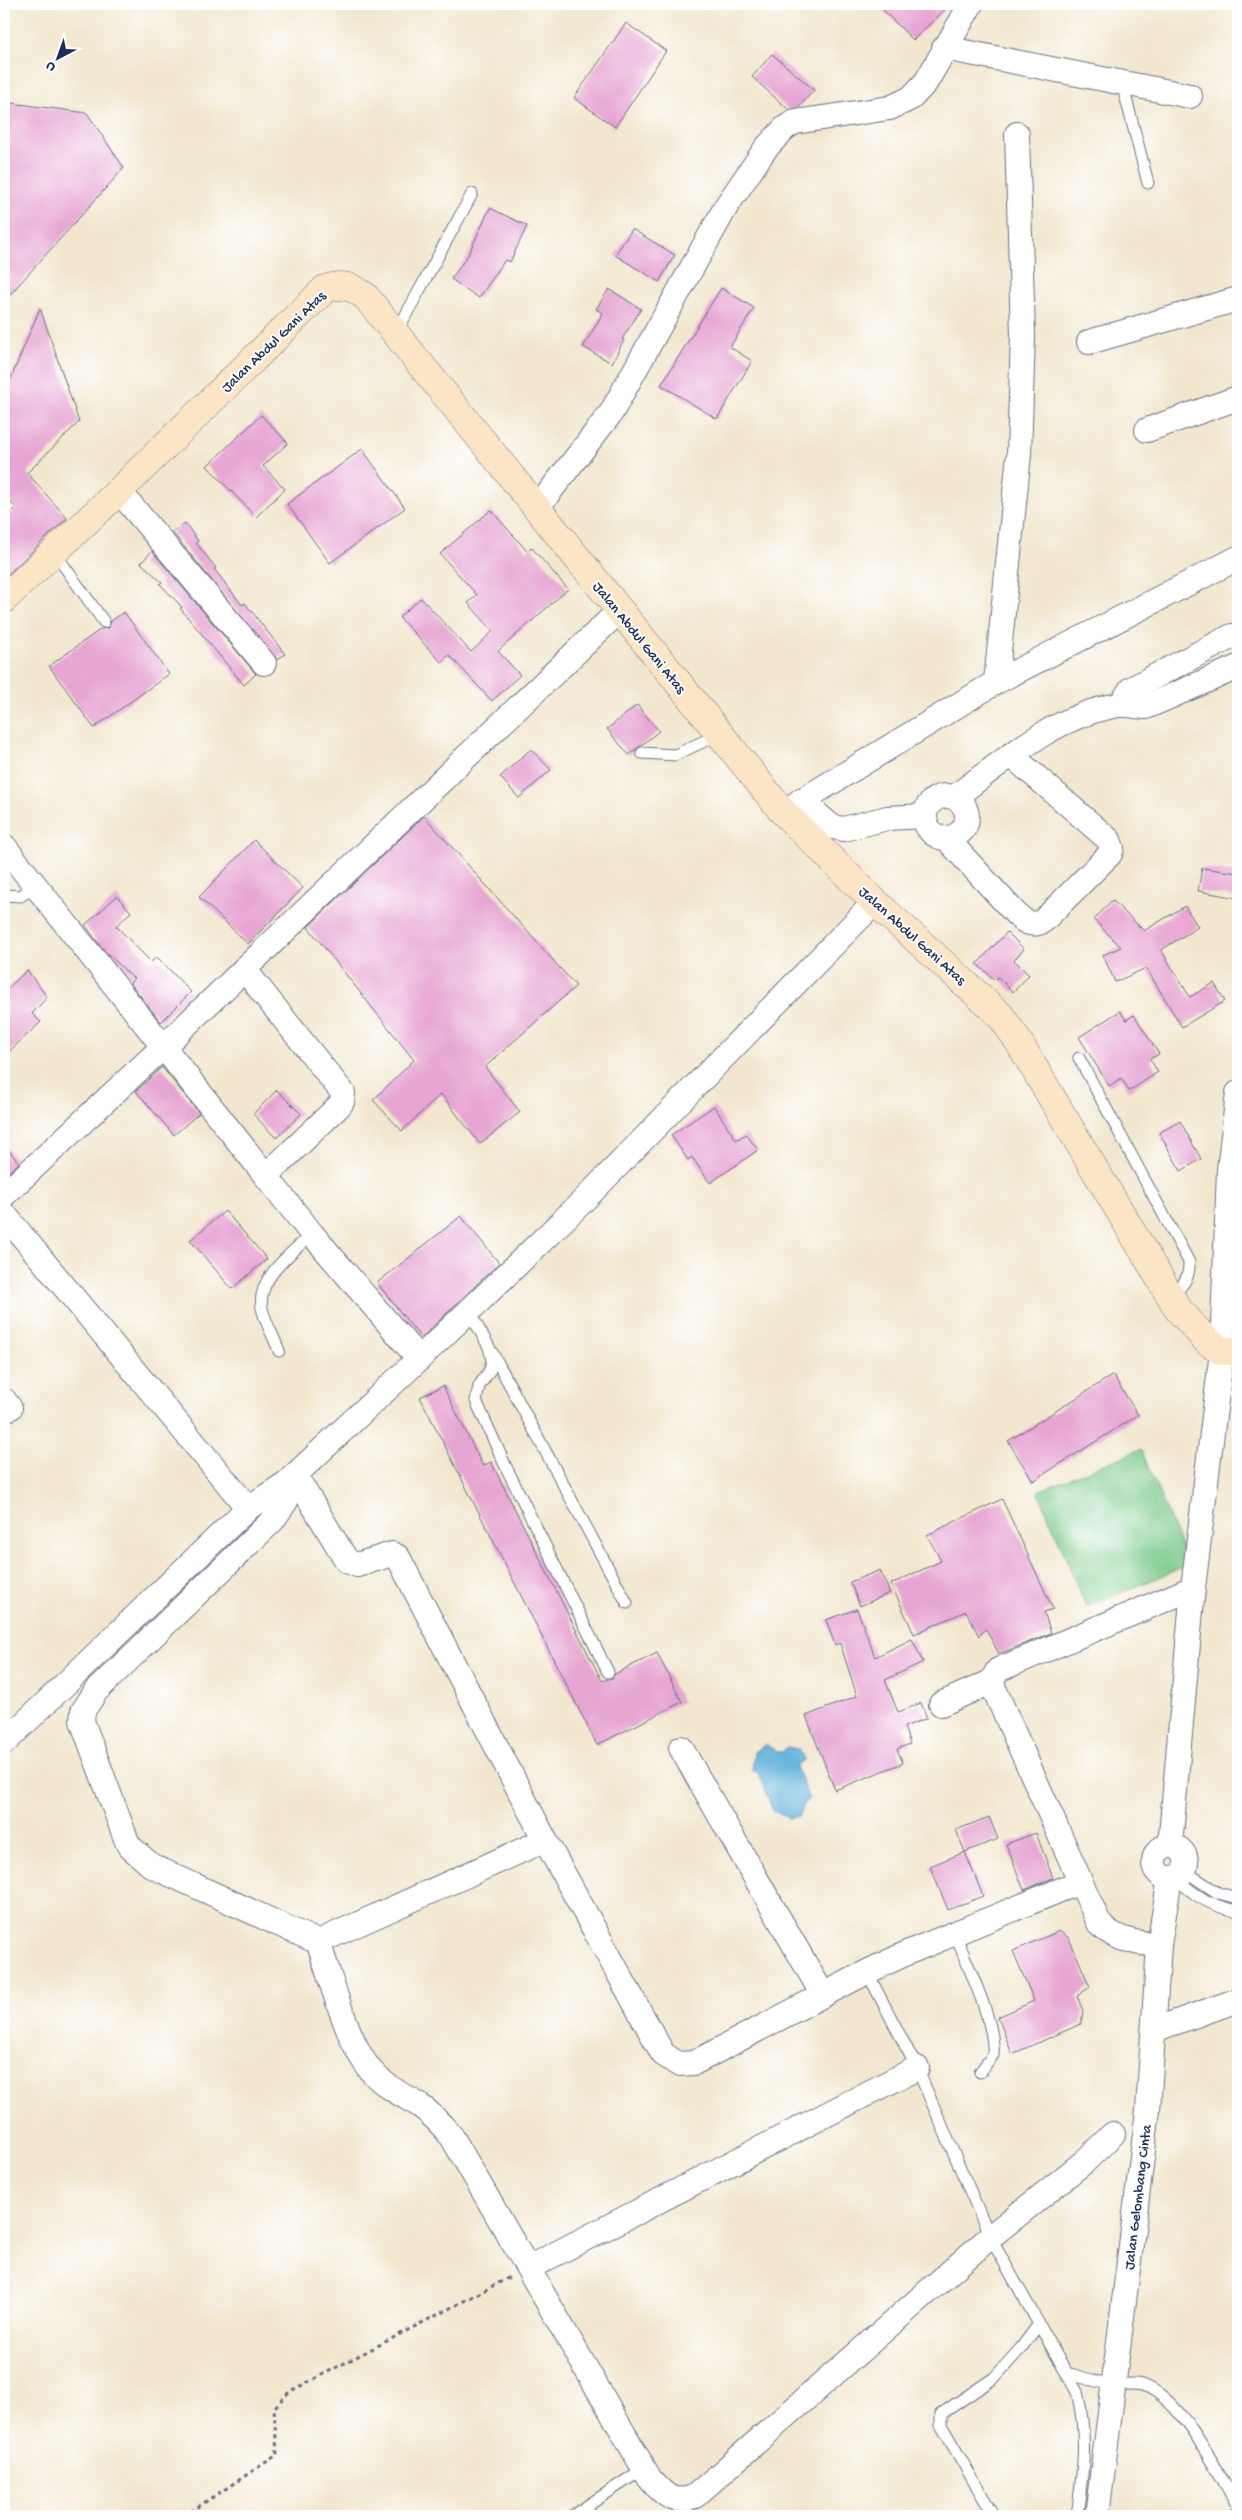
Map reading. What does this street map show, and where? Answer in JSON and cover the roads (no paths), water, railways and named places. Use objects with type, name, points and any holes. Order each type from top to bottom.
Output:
[{"type":"street","points":[[537,508],[611,413],[727,204],[776,136],[785,128],[806,120],[890,108],[912,98],[926,82],[971,4]]},
{"type":"street","points":[[944,48],[1190,96]]},
{"type":"street","points":[[996,682],[1019,454],[1023,336],[1016,134]]},
{"type":"street","name":"Jalan Abdul Gani Atas","points":[[4,599],[119,491],[325,289],[346,285],[356,290],[366,297],[719,734],[792,806],[875,902],[984,999],[1010,1029],[1178,1309],[1207,1341],[1230,1351]]},
{"type":"street","points":[[1089,342],[1238,299]]},
{"type":"street","points":[[1147,430],[1238,398]]},
{"type":"street","points":[[119,491],[264,662]]},
{"type":"street","points":[[792,806],[996,682],[1238,558]]},
{"type":"street","points":[[4,1195],[164,1046],[619,611]]},
{"type":"street","points":[[1121,704],[1131,689],[1232,636],[1238,638]]},
{"type":"street","points":[[955,797],[966,809],[966,826],[961,832],[946,838],[930,832],[926,824],[926,808],[938,797],[955,797],[1011,755],[1048,732],[1082,716],[1121,704],[1132,708],[1146,707],[1238,667]]},
{"type":"street","points":[[946,838],[1015,914],[1023,922],[1031,925],[1043,921],[1110,854],[1112,848],[1109,840],[1011,755]]},
{"type":"street","points":[[792,806],[832,827],[844,829],[886,818],[925,816]]},
{"type":"street","points":[[4,846],[312,1234],[420,1359]]},
{"type":"street","points":[[4,1743],[248,1508],[291,1478],[420,1359],[580,1204],[875,902]]},
{"type":"street","points":[[244,969],[343,1093],[342,1102],[339,1106],[266,1176]]},
{"type":"street","points":[[1176,1875],[1157,1871],[1154,1861],[1158,1851],[1170,1846],[1193,1588],[1230,1351],[1233,1168],[1238,1093]]},
{"type":"street","points":[[4,1214],[248,1508]]},
{"type":"street","points":[[291,1478],[347,1561],[358,1565],[392,1554],[398,1557],[545,1840],[663,2054],[674,2062],[694,2063],[867,1972],[1080,1882]]},
{"type":"street","points":[[291,1478],[286,1501],[272,1521],[96,1691],[83,1712],[82,1721],[126,1839],[137,1854],[152,1866],[318,1942],[353,2040],[364,2061],[374,2075],[420,2106],[440,2122],[452,2137],[644,2469],[664,2496],[679,2501],[695,2496],[990,2237],[1084,2162],[1113,2134]]},
{"type":"street","points":[[941,1704],[991,1682],[998,1670],[1193,1588]]},
{"type":"street","points":[[991,1682],[1100,1925],[1110,1934],[1123,1940],[1159,1945]]},
{"type":"street","points":[[681,1748],[823,1995]]},
{"type":"street","points":[[318,1942],[545,1840]]},
{"type":"street","name":"Jalan Gelombang Cinta","points":[[1084,2515],[1113,2385],[1148,2110],[1159,1945],[1176,1875]]},
{"type":"street","points":[[1154,2030],[1238,2000]]},
{"type":"street","points":[[528,2268],[917,2068]]},
{"type":"lane","points":[[1122,83],[1148,183]]},
{"type":"lane","points":[[396,334],[472,194]]},
{"type":"lane","points":[[54,552],[104,622]]},
{"type":"lane","points":[[642,753],[675,755],[719,734]]},
{"type":"lane","points":[[4,895],[21,896],[35,885]]},
{"type":"lane","points":[[1079,1058],[1189,1262],[1190,1272],[1172,1297]]},
{"type":"lane","points":[[279,1351],[262,1307],[262,1289],[281,1263],[312,1234]]},
{"type":"lane","points":[[469,1311],[627,1602]]},
{"type":"lane","points":[[489,1346],[492,1364],[479,1386],[476,1401],[506,1467],[608,1672]]},
{"type":"lane","points":[[1176,1875],[1218,1893],[1238,1898]]},
{"type":"lane","points":[[1176,1875],[1190,1892],[1205,1901],[1238,1911]]},
{"type":"lane","points":[[955,1934],[983,2006],[992,2037],[993,2055],[980,2072]]},
{"type":"lane","points":[[867,1972],[917,2068],[990,2237],[1077,2392],[1083,2418],[1085,2449],[1084,2515],[1065,2516]]},
{"type":"lane","points":[[994,2516],[941,2425],[940,2414],[994,2378],[1021,2348],[1039,2324]]},
{"type":"lane","points":[[1067,2373],[1113,2385],[1142,2385],[1167,2401],[1192,2431],[1238,2506]]},
{"type":"lane","points":[[572,2516],[644,2469]]},
{"type":"water","points":[[766,1744],[777,1752],[782,1752],[787,1747],[799,1749],[804,1759],[796,1767],[809,1799],[803,1804],[800,1816],[789,1818],[773,1811],[758,1773],[752,1770],[754,1752]]}]
